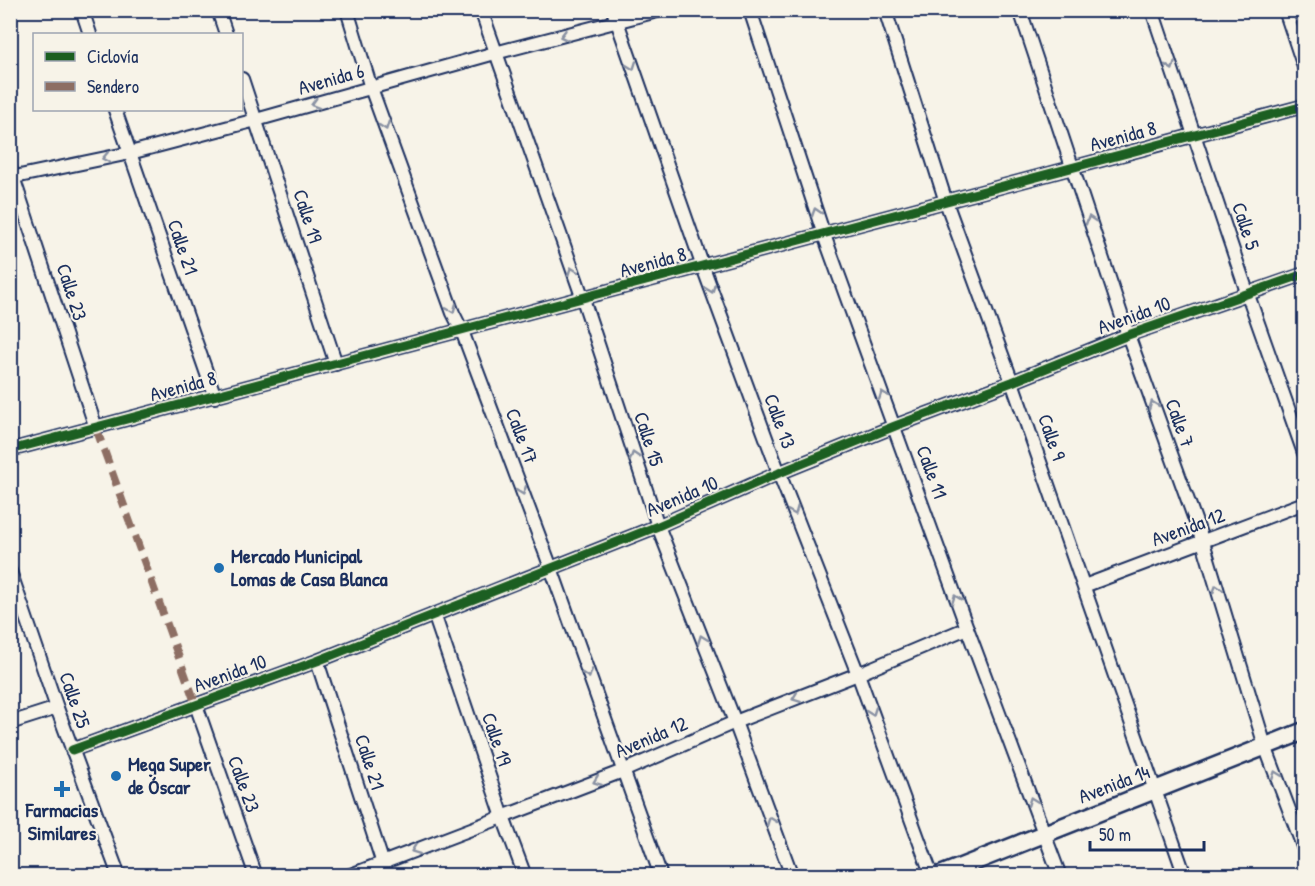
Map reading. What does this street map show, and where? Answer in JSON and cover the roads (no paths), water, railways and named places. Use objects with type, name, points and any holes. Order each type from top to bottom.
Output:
[{"type":"main road","name":"Avenida 14","points":[[938,876],[1305,731]]},
{"type":"street","points":[[82,10],[90,33]]},
{"type":"street","points":[[218,10],[226,33]]},
{"type":"street","name":"Calle 17","points":[[347,10],[371,88],[453,312],[551,568],[661,876]]},
{"type":"street","name":"Calle 15","points":[[481,10],[583,299],[658,526],[735,722],[792,876]]},
{"type":"street","name":"Avenida 6","points":[[12,175],[130,153],[495,54],[614,16],[661,10]]},
{"type":"street","name":"Calle 11","points":[[750,10],[824,235],[1060,876]]},
{"type":"street","name":"Calle 9","points":[[885,10],[946,202],[1012,382],[1185,876]]},
{"type":"street","name":"Calle 7","points":[[1020,10],[1128,335],[1203,542],[1265,746],[1305,849]]},
{"type":"street","name":"Calle 5","points":[[1152,10],[1248,295],[1305,453]]},
{"type":"street","points":[[1285,10],[1305,67]]},
{"type":"street","name":"Calle 13","points":[[614,16],[779,473],[858,674],[932,876]]},
{"type":"street","name":"Calle 19","points":[[243,82],[336,364]]},
{"type":"street","name":"Avenida 8","points":[[10,450],[1305,106]]},
{"type":"street","name":"Calle 21","points":[[115,111],[215,397]]},
{"type":"street","name":"Calle 23","points":[[12,175],[96,428]]},
{"type":"street","name":"Avenida 10","points":[[72,750],[317,661],[658,526],[894,426],[1128,335],[1305,274]]},
{"type":"street","name":"Avenida 12","points":[[1084,586],[1305,503]]},
{"type":"street","name":"Calle 25","points":[[10,571],[72,750],[119,876]]},
{"type":"street","name":"Calle 19","points":[[434,614],[525,876]]},
{"type":"street","name":"Avenida 12","points":[[348,876],[623,771],[735,722],[967,628]]},
{"type":"street","name":"Calle 21","points":[[317,661],[387,876]]},
{"type":"street","name":"Calle 23","points":[[196,705],[256,876]]},
{"type":"street","points":[[10,723],[57,708]]},
{"type":"place","name":"Mercado Municipal Lomas de Casa Blanca","points":[[219,568]]},
{"type":"place","name":"Mega Super de Óscar","points":[[116,776]]},
{"type":"place","name":"Farmacias Similares","points":[[62,789]]}]
